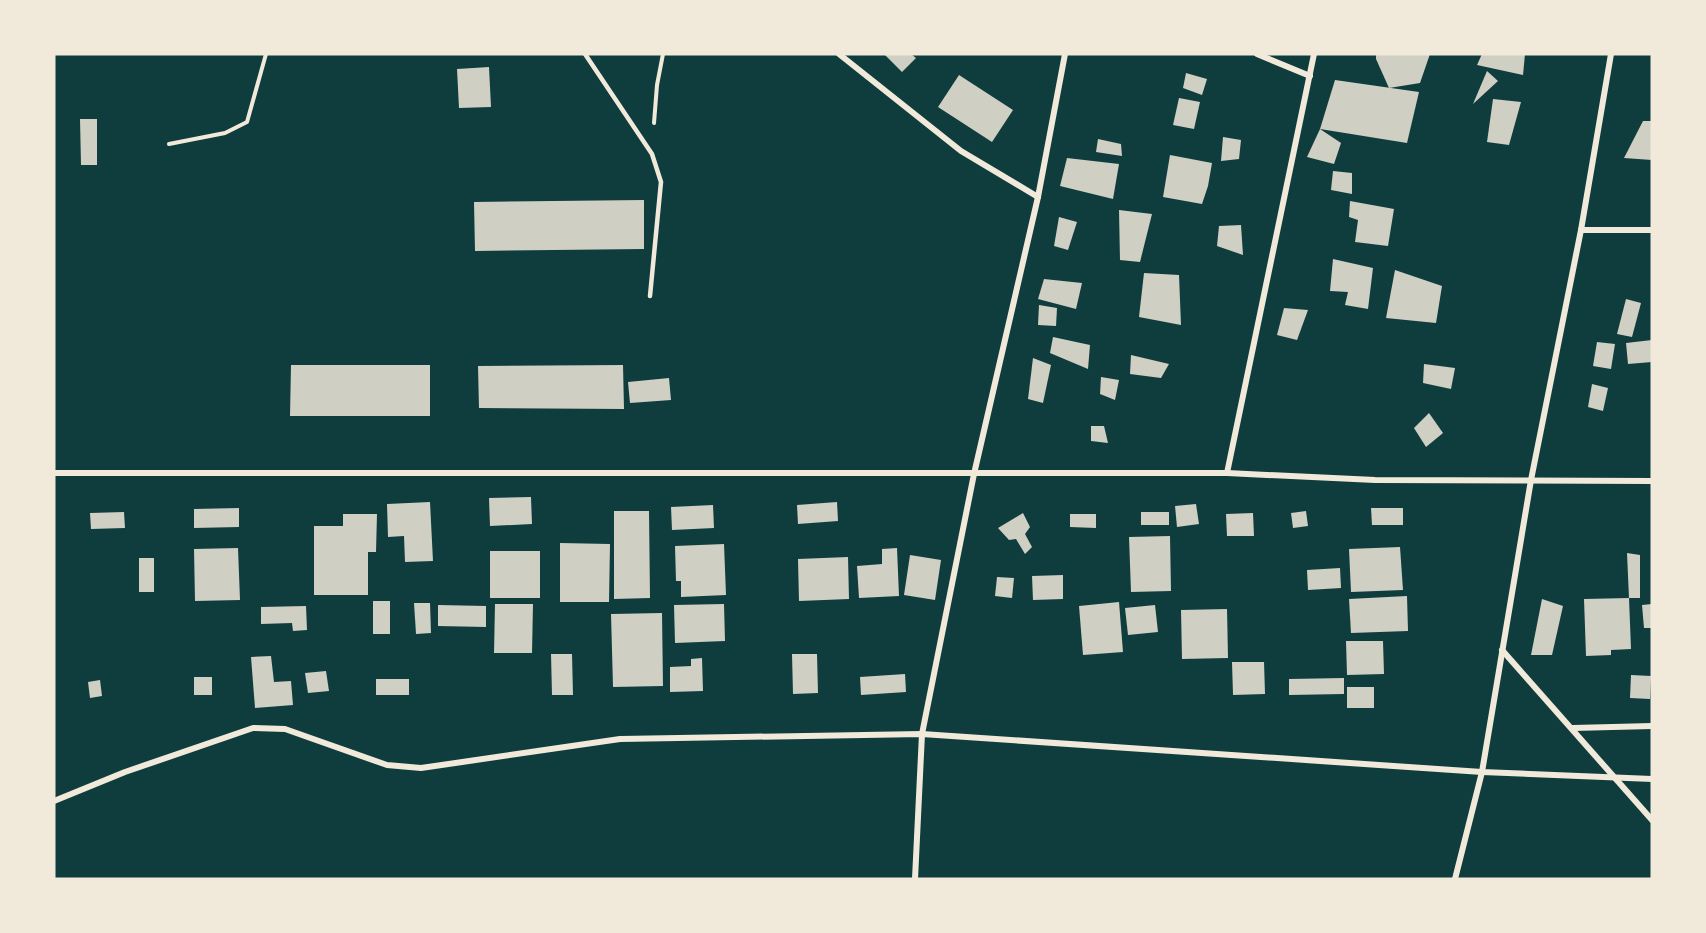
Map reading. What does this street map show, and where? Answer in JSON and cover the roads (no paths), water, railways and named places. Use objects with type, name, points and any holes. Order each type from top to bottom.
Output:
[{"type":"street","points":[[839,54],[962,151],[1038,197]]},
{"type":"street","points":[[915,879],[922,734],[974,474],[1038,197],[1065,54]]},
{"type":"street","points":[[1257,54],[1310,76]]},
{"type":"street","points":[[1227,473],[1314,54]]},
{"type":"street","points":[[1455,879],[1482,772],[1531,480],[1581,230],[1611,54]]},
{"type":"street","points":[[1581,230],[1652,230]]},
{"type":"street","points":[[54,473],[1227,473],[1375,480],[1652,481]]},
{"type":"street","points":[[1502,650],[1652,820]]},
{"type":"street","points":[[1573,728],[1652,726]]},
{"type":"street","points":[[54,801],[125,772],[253,728],[285,729],[387,765],[421,768],[620,739],[922,734],[1482,772],[1652,779]]},
{"type":"lane","points":[[585,54],[652,154],[661,182],[650,296]]}]
